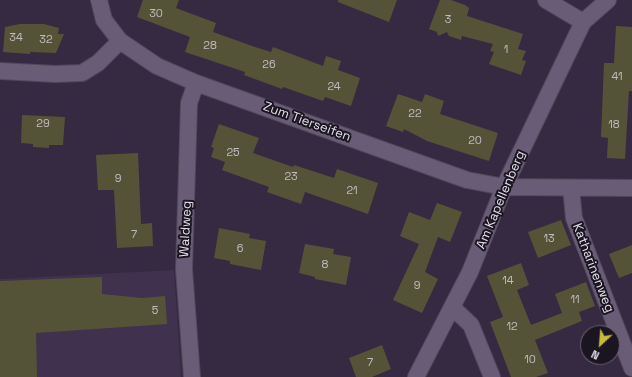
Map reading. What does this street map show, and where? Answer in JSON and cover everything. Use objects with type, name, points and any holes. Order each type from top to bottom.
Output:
[{"type":"street","name":"Zum Tierseifen","points":[[99,0],[104,20],[120,41],[157,66],[196,83],[467,180],[504,187],[632,188]]},
{"type":"street","points":[[546,0],[583,22],[608,0]]},
{"type":"street","name":"Am Kapellenberg","points":[[416,377],[453,308],[470,272],[504,187],[583,22]]},
{"type":"street","points":[[0,71],[55,74],[82,73],[98,63],[120,41]]},
{"type":"street","name":"Waldweg","points":[[192,377],[184,269],[189,103],[196,83]]},
{"type":"street","name":"Katharinenweg","points":[[571,188],[574,218],[632,368]]},
{"type":"street","points":[[453,308],[471,325],[492,377]]},
{"type":"shaded area","points":[[174,270],[181,377],[0,377],[0,279]]},
{"type":"building","points":[[143,0],[179,0],[176,8],[216,23],[213,32],[271,52],[273,47],[323,66],[326,56],[341,61],[338,70],[360,78],[351,106],[325,97],[323,101],[283,87],[282,89],[244,75],[245,72],[185,52],[190,37],[137,17]]},
{"type":"building","points":[[338,0],[397,0],[389,22],[338,2]]},
{"type":"building","points":[[440,0],[451,0],[465,5],[469,8],[467,16],[523,34],[518,49],[526,51],[522,60],[526,61],[521,75],[489,64],[494,52],[490,51],[493,44],[462,36],[461,40],[449,36],[447,32],[438,36],[437,32],[429,29]]},
{"type":"building","points":[[20,24],[44,24],[59,28],[58,34],[64,34],[56,53],[30,52],[30,54],[3,52],[5,27]]},
{"type":"building","points":[[616,26],[632,27],[632,91],[629,91],[625,159],[607,158],[608,138],[601,137],[604,63],[614,63]]},
{"type":"building","points":[[398,94],[422,102],[425,94],[444,101],[440,114],[498,133],[489,161],[427,141],[404,129],[403,132],[386,126]]},
{"type":"building","points":[[22,115],[65,117],[63,145],[49,145],[49,148],[33,147],[33,144],[21,143]]},
{"type":"building","points":[[219,124],[259,138],[253,153],[293,167],[294,165],[334,178],[337,169],[378,183],[368,214],[305,192],[301,204],[267,192],[269,187],[222,170],[225,162],[211,157],[214,148],[211,147]]},
{"type":"building","points":[[138,153],[141,224],[152,223],[153,246],[117,248],[114,190],[98,190],[96,155]]},
{"type":"building","points":[[437,203],[462,212],[450,242],[438,237],[425,272],[438,279],[422,313],[393,300],[419,244],[400,236],[409,212],[430,220]]},
{"type":"building","points":[[561,220],[571,245],[538,258],[528,232]]},
{"type":"building","points":[[219,228],[250,234],[249,238],[266,241],[261,270],[230,264],[230,261],[214,258]]},
{"type":"building","points":[[305,244],[334,249],[333,254],[351,257],[346,285],[315,279],[315,277],[299,273]]},
{"type":"building","points":[[632,245],[632,273],[619,278],[609,254]]},
{"type":"building","points":[[521,263],[529,285],[517,290],[531,325],[562,313],[555,294],[586,282],[595,306],[579,312],[582,321],[535,340],[548,373],[536,377],[511,377],[490,322],[503,317],[487,276]]},
{"type":"building","points":[[102,277],[102,294],[142,298],[165,296],[167,324],[36,333],[37,377],[0,377],[0,281]]},
{"type":"building","points":[[382,345],[391,369],[372,377],[356,377],[349,358]]}]
